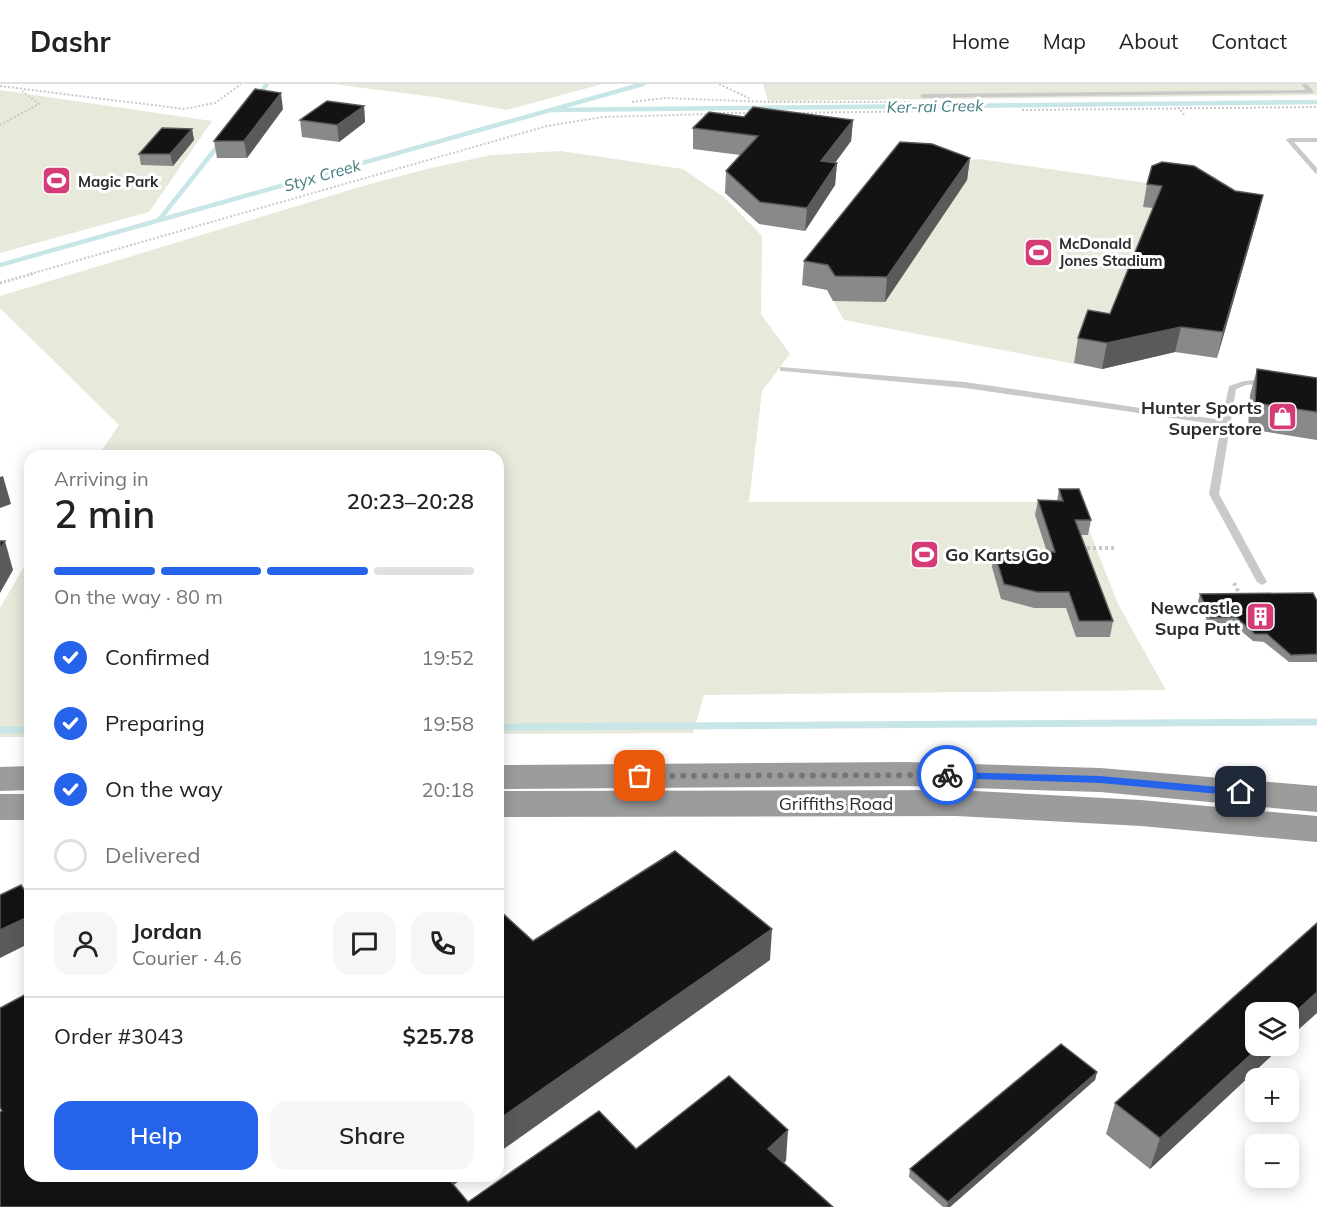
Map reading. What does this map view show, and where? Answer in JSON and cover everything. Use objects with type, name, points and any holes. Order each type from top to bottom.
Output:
[{"type":"highway","name":"Griffiths Road","points":[[504,803],[907,774],[1100,780],[1317,799]]},
{"type":"highway","name":"Griffiths Road","points":[[504,777],[664,790],[1141,813],[1317,829]]},
{"type":"highway","points":[[0,778],[24,778]]},
{"type":"highway","points":[[0,807],[24,807]]},
{"type":"lane","points":[[1275,84],[1282,92]]},
{"type":"lane","points":[[923,96],[1311,92],[1304,84]]},
{"type":"lane","points":[[1317,140],[1289,140],[1317,172]]},
{"type":"lane","points":[[783,369],[965,385],[1227,423]]},
{"type":"lane","points":[[1262,582],[1214,494],[1232,388],[1244,383],[1270,381],[1282,383]]},
{"type":"path","points":[[0,86],[184,109],[210,106],[227,99],[241,84]]},
{"type":"path","points":[[719,84],[754,101]]},
{"type":"path","points":[[0,125],[5,120],[32,110],[39,104],[21,90]]},
{"type":"path","points":[[1178,107],[1185,116]]},
{"type":"path","points":[[1020,110],[1317,107]]},
{"type":"path","points":[[782,113],[937,111]]},
{"type":"path","points":[[0,283],[547,126],[639,114],[758,113]]},
{"type":"path","points":[[1075,549],[1116,548]]},
{"type":"path","points":[[1234,583],[1243,601]]},
{"type":"shaded area","points":[[333,84],[602,84],[507,110],[434,97]]},
{"type":"shaded area","points":[[763,84],[1317,84],[1317,95],[768,101]]},
{"type":"shaded area","points":[[0,90],[212,121],[149,212],[0,253]]},
{"type":"shaded area","points":[[561,151],[683,169],[725,198],[762,236],[761,314],[790,354],[762,391],[749,502],[1078,502],[1118,604],[1166,690],[704,695],[693,733],[504,734],[504,450],[102,450],[119,425],[0,308],[0,296],[370,184],[491,155]]},
{"type":"shaded area","name":"McDonald Jones Stadium","points":[[979,159],[1189,189],[1230,215],[1257,219],[1217,358],[1175,352],[1102,369],[844,320],[827,290],[802,285],[922,167]]},
{"type":"shaded area","points":[[24,566],[24,737],[0,737],[0,608]]},
{"type":"building","points":[[255,89],[281,93],[244,141],[214,141]]},
{"type":"building","points":[[327,101],[364,106],[337,125],[300,120]]},
{"type":"building","points":[[753,107],[853,120],[821,161],[837,163],[807,208],[760,202],[726,171],[758,136],[693,128],[709,112],[744,117]]},
{"type":"building","points":[[162,128],[192,129],[170,154],[139,154]]},
{"type":"building","points":[[900,142],[932,144],[970,158],[887,277],[835,276],[828,265],[804,261]]},
{"type":"building","points":[[1162,162],[1194,166],[1235,191],[1263,195],[1223,332],[1181,327],[1107,343],[1078,338],[1088,310],[1110,314],[1162,186],[1147,184],[1152,166]]},
{"type":"building","points":[[1257,369],[1317,378],[1317,412],[1255,403]]},
{"type":"building","points":[[1059,489],[1079,489],[1091,520],[1075,520],[1113,621],[1079,621],[1069,592],[1037,592],[1004,584],[994,552],[1055,552],[1038,500],[1063,501]]},
{"type":"building","points":[[1313,593],[1317,601],[1317,654],[1291,655],[1267,634],[1255,634],[1236,617],[1211,618],[1200,594]]},
{"type":"building","points":[[675,851],[772,929],[504,1116],[504,914],[533,941]]},
{"type":"building","points":[[21,885],[24,889],[24,919],[0,930],[0,895]]},
{"type":"building","points":[[1317,923],[1317,992],[1299,1009],[1299,1002],[1245,1002],[1245,1056],[1249,1056],[1160,1138],[1115,1103]]},
{"type":"building","points":[[24,995],[24,1182],[451,1182],[468,1202],[497,1182],[504,1182],[504,1177],[599,1111],[636,1149],[729,1076],[788,1130],[768,1149],[833,1207],[0,1207],[0,1112],[2,1111],[0,1107],[0,1008]]},
{"type":"building","points":[[1061,1044],[1097,1072],[948,1202],[910,1169]]},
{"type":"waterway","points":[[258,96],[267,84]]},
{"type":"waterway","name":"Styx Creek","points":[[0,265],[643,84]]},
{"type":"waterway","name":"Ker-rai Creek","points":[[553,110],[1317,102]]},
{"type":"waterway","points":[[159,220],[221,142]]},
{"type":"waterway","points":[[504,727],[1317,722]]},
{"type":"waterway","points":[[0,730],[24,730]]},
{"type":"way so far","points":[[640,776],[947,775]]},
{"type":"place","name":"Magic Park","points":[[57,181]]},
{"type":"place","name":"McDonald Jones Stadium","points":[[1038,252]]},
{"type":"place","name":"Hunter Sports Superstore","points":[[1283,417]]},
{"type":"place","name":"Go Karts Go","points":[[924,554]]},
{"type":"place","name":"Newcastle Supa Putt","points":[[1261,617]]},
{"type":"route","points":[[947,775],[1100,780],[1241,792]]}]
